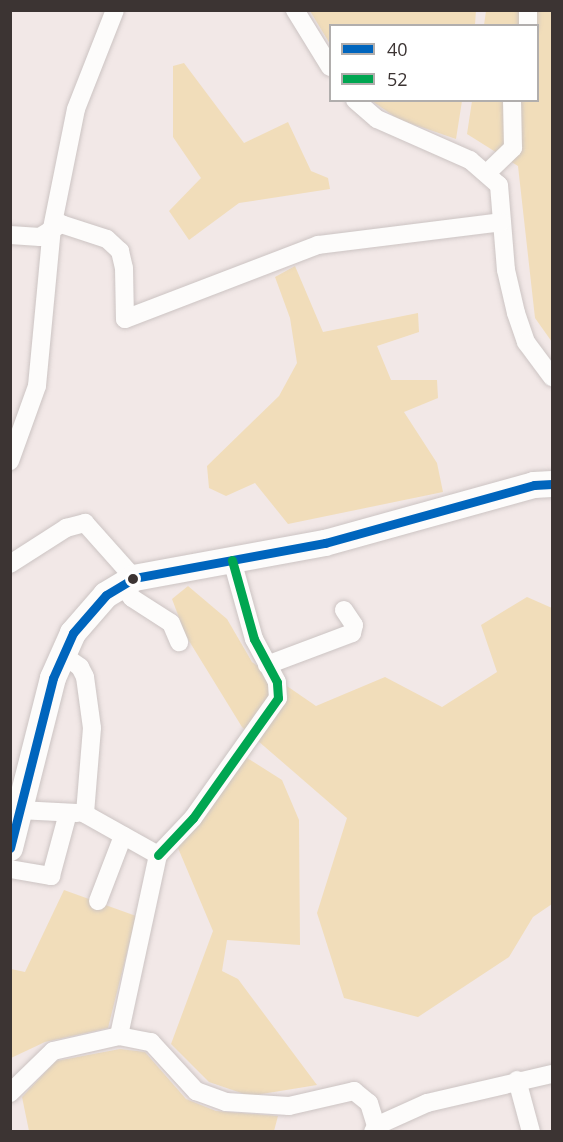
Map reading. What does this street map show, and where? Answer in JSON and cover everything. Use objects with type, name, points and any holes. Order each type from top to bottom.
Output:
[{"type":"main road","points":[[10,848],[41,717],[63,655],[90,611],[128,581],[326,543],[534,485],[552,484]]},
{"type":"street","points":[[10,461],[37,386],[52,228],[76,109],[115,10]]},
{"type":"street","points":[[295,10],[329,65]]},
{"type":"street","points":[[357,102],[377,119],[488,172],[499,185],[502,222],[516,313],[526,342],[552,377]]},
{"type":"street","points":[[488,172],[513,148],[512,102]]},
{"type":"street","points":[[10,235],[40,237],[61,224],[107,239],[120,251],[124,319],[318,245],[502,222]]},
{"type":"street","points":[[10,564],[66,528],[85,523],[128,581],[132,598],[171,623],[179,642]]},
{"type":"street","points":[[119,1036],[158,855],[193,818],[278,698],[277,682],[254,639],[232,560]]},
{"type":"street","points":[[267,664],[352,633],[354,625],[344,610]]},
{"type":"street","points":[[10,868],[51,876],[76,813],[92,728],[85,677],[80,667],[63,655]]},
{"type":"street","points":[[19,810],[76,813],[158,855]]},
{"type":"street","points":[[98,901],[123,836]]},
{"type":"street","points":[[10,1094],[53,1051],[119,1036],[151,1042],[172,1071],[196,1091],[226,1102],[289,1106],[354,1091],[369,1103],[375,1129],[428,1104],[517,1080],[552,1074]]},
{"type":"street","points":[[517,1080],[531,1131]]},
{"type":"shaded area","points":[[476,10],[475,24],[329,24],[329,42],[310,11]]},
{"type":"shaded area","points":[[486,11],[552,11],[552,342],[535,318],[518,166],[467,134],[472,102],[539,102],[539,24],[484,24]]},
{"type":"shaded area","points":[[184,63],[244,143],[288,122],[311,171],[328,178],[330,189],[239,203],[189,240],[169,211],[201,178],[173,137],[173,66]]},
{"type":"shaded area","points":[[373,102],[462,102],[456,139],[398,119]]},
{"type":"shaded area","points":[[295,266],[323,332],[418,313],[419,332],[377,346],[391,380],[437,380],[438,398],[404,412],[437,463],[443,492],[288,524],[255,483],[226,496],[209,488],[207,466],[279,396],[297,363],[290,318],[275,277]]},
{"type":"shaded area","points":[[188,586],[227,619],[252,662],[316,706],[385,677],[442,707],[497,672],[481,625],[527,597],[552,608],[552,904],[533,917],[509,957],[418,1017],[344,998],[317,913],[347,818],[242,727],[186,636],[172,599]]},
{"type":"shaded area","points":[[244,756],[282,780],[299,820],[300,945],[227,940],[222,971],[238,979],[317,1085],[250,1096],[209,1082],[171,1044],[213,931],[178,848]]},
{"type":"shaded area","points":[[64,890],[136,916],[108,1028],[45,1042],[11,1058],[11,969],[25,972]]},
{"type":"shaded area","points":[[120,1049],[145,1052],[186,1099],[216,1111],[278,1116],[274,1131],[29,1131],[22,1097],[56,1061]]},
{"type":"transit line","name":"40","points":[[10,848],[53,678],[73,633],[106,595],[134,578],[325,543],[534,485],[552,484]]},
{"type":"transit line","name":"52","points":[[158,855],[193,818],[278,698],[277,682],[254,639],[232,560]]}]
